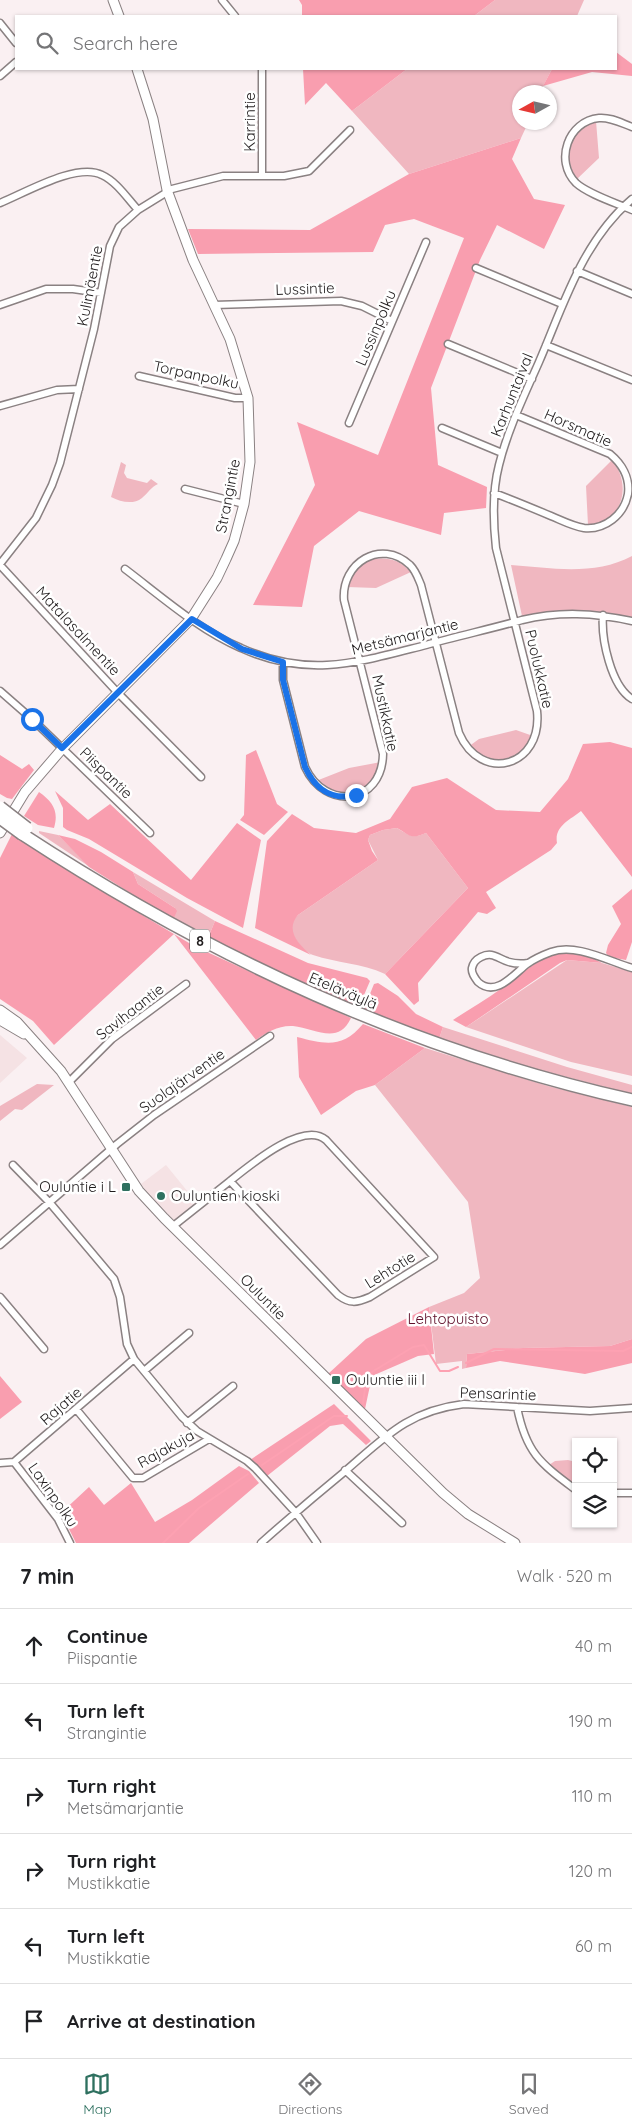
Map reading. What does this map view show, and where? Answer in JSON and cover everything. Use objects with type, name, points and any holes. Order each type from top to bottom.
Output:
[{"type":"highway","name":"Eteläväylä","points":[[0,807],[24,831]]},
{"type":"highway","name":"Eteläväylä","points":[[0,818],[24,831],[130,901],[197,939],[344,1008],[494,1063],[632,1100]]},
{"type":"street","points":[[113,0],[119,15]]},
{"type":"street","points":[[222,0],[234,15]]},
{"type":"street","points":[[0,23],[15,42]]},
{"type":"street","points":[[0,76],[15,63]]},
{"type":"street","name":"Strangintie","points":[[0,833],[25,792],[62,748],[192,619],[217,578],[226,559],[234,541],[244,504],[250,462],[248,398],[230,339],[193,260],[167,190],[153,119],[137,70]]},
{"type":"street","name":"Karrintie","points":[[262,70],[262,175]]},
{"type":"street","points":[[632,127],[611,118],[593,119],[582,124],[573,132],[566,149],[567,168],[577,184],[632,210]]},
{"type":"street","name":"Kulimäentie","points":[[0,565],[36,518],[49,492],[60,463],[80,389],[102,293],[110,246],[119,227],[138,210],[167,190],[223,176],[295,175],[309,172],[350,130]]},
{"type":"street","points":[[0,203],[70,174],[92,172],[112,181],[138,210]]},
{"type":"street","name":"Karhuntaival","points":[[515,622],[495,539],[494,493],[502,453],[562,304],[578,271],[596,239],[632,199]]},
{"type":"street","name":"Lussinpolku","points":[[349,423],[426,242]]},
{"type":"street","points":[[476,268],[562,304]]},
{"type":"street","points":[[578,271],[632,294]]},
{"type":"street","points":[[0,305],[46,289],[73,289],[102,293]]},
{"type":"street","name":"Lussintie","points":[[214,305],[341,300],[362,306],[392,321]]},
{"type":"street","points":[[448,344],[532,378]]},
{"type":"street","points":[[546,345],[632,380]]},
{"type":"street","name":"Torpanpolku","points":[[139,376],[235,398],[248,398]]},
{"type":"street","points":[[0,406],[57,390],[80,389]]},
{"type":"street","name":"Horsmatie","points":[[494,493],[572,524],[589,528],[601,526],[611,520],[620,512],[627,496],[628,484],[625,472],[619,462],[610,454],[516,415]]},
{"type":"street","points":[[442,428],[502,453]]},
{"type":"street","points":[[185,489],[244,504]]},
{"type":"street","name":"Puolukkatie","points":[[361,661],[343,593],[350,571],[356,564],[368,556],[377,554],[394,556],[406,562],[415,571],[421,585],[463,742],[470,753],[484,761],[505,762],[527,752],[534,742],[538,728],[537,711],[515,622]]},
{"type":"street","name":"Matalasalmentie","points":[[0,565],[118,692],[201,777]]},
{"type":"street","name":"Metsämarjantie","points":[[126,569],[192,619],[242,649],[283,662],[320,666],[361,661],[550,615],[603,615],[632,621]]},
{"type":"street","points":[[603,615],[603,633],[613,676],[621,690],[632,699]]},
{"type":"street","name":"Mustikkatie","points":[[283,662],[283,680],[305,767],[313,782],[322,790],[342,797],[356,795],[368,789],[381,771],[383,762],[361,661]]},
{"type":"street","name":"Piispantie","points":[[0,691],[32,719],[150,833]]},
{"type":"street","points":[[528,963],[508,962],[494,955],[487,954],[477,959],[472,967],[472,973],[479,982],[488,986],[498,986],[508,981],[528,963],[552,952],[567,950],[594,955],[632,968]]},
{"type":"street","name":"Savihaantie","points":[[70,1082],[112,1039],[186,984]]},
{"type":"street","name":"Ouluntie","points":[[0,1010],[17,1022],[70,1082],[140,1191],[172,1227],[384,1436],[458,1506],[515,1543]]},
{"type":"street","name":"Ouluntie","points":[[0,1020],[29,1036]]},
{"type":"street","name":"Suolajärventie","points":[[0,1245],[154,1115],[270,1036]]},
{"type":"street","name":"Lehtotie","points":[[172,1227],[230,1181],[281,1145],[312,1134],[320,1135],[434,1257],[370,1297],[359,1302],[346,1301],[338,1295],[230,1181]]},
{"type":"street","points":[[13,1165],[50,1203],[114,1280],[120,1297],[127,1344],[134,1359],[187,1423],[209,1440],[247,1461],[270,1483],[296,1513],[317,1543]]},
{"type":"street","points":[[0,1297],[44,1349]]},
{"type":"street","points":[[144,1371],[189,1333]]},
{"type":"street","name":"Rajatie","points":[[14,1462],[134,1359]]},
{"type":"street","points":[[187,1423],[233,1386]]},
{"type":"street","name":"Pensarintie","points":[[261,1543],[384,1436],[413,1417],[444,1407],[464,1404],[590,1412],[632,1408]]},
{"type":"street","points":[[517,1407],[522,1430],[531,1449],[547,1469],[572,1487]]},
{"type":"street","name":"Rajakuja","points":[[76,1410],[133,1478],[137,1479],[143,1478],[209,1440]]},
{"type":"street","points":[[0,1463],[14,1462]]},
{"type":"street","name":"Laxinpolku","points":[[14,1462],[58,1519],[70,1543]]},
{"type":"street","points":[[345,1470],[402,1523]]},
{"type":"street","points":[[617,1493],[632,1493]]},
{"type":"shaded area","points":[[299,0],[495,0],[475,15],[302,15],[302,5]]},
{"type":"shaded area","points":[[617,53],[632,64],[632,76],[592,72],[544,85],[551,70],[617,70]]},
{"type":"shaded area","points":[[303,70],[406,70],[352,111],[326,83],[305,105]]},
{"type":"shaded area","points":[[521,138],[512,159],[534,199],[565,205],[544,249],[497,225],[480,260],[431,388],[438,465],[487,487],[486,508],[444,513],[441,535],[359,511],[314,546],[302,607],[253,605],[315,485],[297,422],[378,455],[464,238],[414,219],[385,225],[373,252],[198,254],[188,229],[310,230],[409,174]]},
{"type":"shaded area","points":[[610,742],[632,748],[632,877],[581,811],[560,828],[557,843],[551,850],[486,892],[496,908],[487,914],[478,912],[418,983],[419,1001],[414,1005],[385,974],[468,888],[426,833],[413,836],[397,828],[383,830],[370,835],[368,840],[378,860],[298,915],[294,921],[293,931],[295,936],[311,955],[255,928],[267,841],[292,814],[314,828],[356,833],[390,819],[412,787],[447,778],[496,810],[540,812],[568,779],[583,744]]},
{"type":"shaded area","points":[[256,750],[277,804],[288,812],[264,835],[240,820],[244,815],[246,755]]},
{"type":"shaded area","points":[[0,755],[22,769],[29,764],[34,770],[12,799],[0,794]]},
{"type":"shaded area","points":[[55,791],[88,820],[110,804],[191,880],[237,823],[261,840],[243,928],[187,898],[89,839],[67,830],[63,827],[63,808]]},
{"type":"shaded area","points":[[39,792],[54,807],[56,817],[54,828],[38,825],[24,816]]},
{"type":"shaded area","points":[[12,834],[82,879],[174,934],[54,1045],[33,1021],[0,999],[0,858]]},
{"type":"shaded area","points":[[58,835],[75,839],[101,852],[133,872],[138,884],[175,908],[177,911],[173,920],[89,867]]},
{"type":"shaded area","points":[[632,889],[632,942],[626,960],[609,957],[606,953],[608,945],[621,924],[612,906]]},
{"type":"shaded area","points":[[215,921],[308,963],[367,978],[370,981],[358,1009],[208,938]]},
{"type":"shaded area","points":[[174,934],[194,946],[351,1018],[340,1031],[333,1033],[288,1026],[273,1030],[256,1040]]},
{"type":"shaded area","points":[[565,952],[584,954],[602,963],[567,960],[466,1027],[453,1020],[531,966],[556,954]]},
{"type":"shaded area","points":[[378,983],[398,996],[416,1014],[443,1027],[439,1039],[363,1011],[374,984]]},
{"type":"shaded area","points":[[363,1024],[425,1048],[375,1085],[356,1091],[321,1115],[299,1077],[297,1037],[333,1043],[348,1038]]},
{"type":"shaded area","points":[[0,1035],[27,1058],[0,1083]]},
{"type":"shaded area","points":[[166,1165],[197,1203],[173,1222],[141,1184]]},
{"type":"shaded area","points":[[429,1307],[434,1354],[418,1356],[372,1376],[365,1409],[328,1374],[366,1339]]},
{"type":"shaded area","points":[[632,1339],[632,1363],[585,1374],[500,1361],[466,1368],[467,1354],[523,1348],[610,1346]]},
{"type":"shaded area","points":[[0,1376],[22,1402],[0,1419]]},
{"type":"shaded area","points":[[334,1404],[371,1441],[366,1445],[343,1424],[330,1426],[267,1476],[250,1460]]},
{"type":"shaded area","points":[[239,1466],[249,1471],[259,1483],[189,1543],[76,1543],[61,1513],[89,1487],[104,1505],[131,1483],[155,1522],[192,1500]]},
{"type":"green space","points":[[495,0],[584,0],[577,15],[475,15]]},
{"type":"green space","points":[[406,70],[551,70],[544,85],[512,85],[512,130],[525,130],[521,138],[409,174],[352,111]]},
{"type":"green space","points":[[596,121],[599,158],[577,179],[569,162],[570,145],[579,130]]},
{"type":"green space","points":[[612,460],[622,480],[623,491],[621,501],[617,510],[610,517],[600,523],[588,525],[586,486]]},
{"type":"green space","points":[[121,462],[126,465],[124,473],[127,478],[147,483],[151,479],[158,484],[135,502],[111,497]]},
{"type":"green space","points":[[632,556],[632,618],[577,611],[536,613],[522,616],[511,565],[557,569],[588,568],[618,562]]},
{"type":"green space","points":[[384,558],[394,560],[411,572],[376,588],[347,587],[356,570],[373,559]]},
{"type":"green space","points":[[516,730],[533,736],[526,746],[512,758],[496,760],[487,758],[468,747],[479,739]]},
{"type":"green space","points":[[381,762],[370,782],[353,794],[337,794],[316,781],[349,768]]},
{"type":"green space","points":[[397,828],[411,835],[417,836],[426,833],[468,888],[385,974],[309,953],[298,943],[291,929],[294,920],[298,915],[378,860],[368,840],[370,835],[383,830]]},
{"type":"green space","points":[[39,831],[58,835],[90,867],[39,833]]},
{"type":"green space","points":[[133,872],[215,921],[208,938],[173,920],[175,908],[138,884]]},
{"type":"green space","points":[[567,960],[602,963],[632,972],[632,1076],[571,1062],[466,1027]]},
{"type":"green space","points":[[443,1027],[567,1067],[632,1085],[632,1094],[505,1061],[439,1039]]},
{"type":"green space","name":"Lehtopuisto","points":[[425,1048],[548,1086],[632,1107],[632,1339],[610,1346],[523,1348],[467,1354],[466,1368],[462,1369],[462,1361],[436,1364],[429,1307],[464,1293],[480,1278],[468,1202],[375,1085]]},
{"type":"green space","points":[[37,1084],[54,1085],[22,1110],[15,1109],[0,1121],[0,1106]]},
{"type":"green space","points":[[555,1461],[572,1461],[572,1483],[549,1465]]},
{"type":"waterway","points":[[363,1403],[367,1375],[413,1347],[424,1345],[440,1371],[449,1371],[458,1367]]},
{"type":"waterway","points":[[466,1363],[494,1349],[623,1351],[632,1347]]},
{"type":"waterway","points":[[262,1465],[334,1416],[347,1416]]},
{"type":"waterway","points":[[163,1543],[199,1508],[248,1474]]},
{"type":"place","name":"Ouluntie i L","points":[[126,1187]]},
{"type":"place","name":"Ouluntien kioski","points":[[161,1196]]},
{"type":"place","name":"Ouluntie iii I","points":[[336,1380]]},
{"type":"route","points":[[32,719],[62,748],[192,619],[229,643],[255,654],[283,662],[283,680],[309,777],[322,790],[334,796],[349,797],[356,795]]}]
